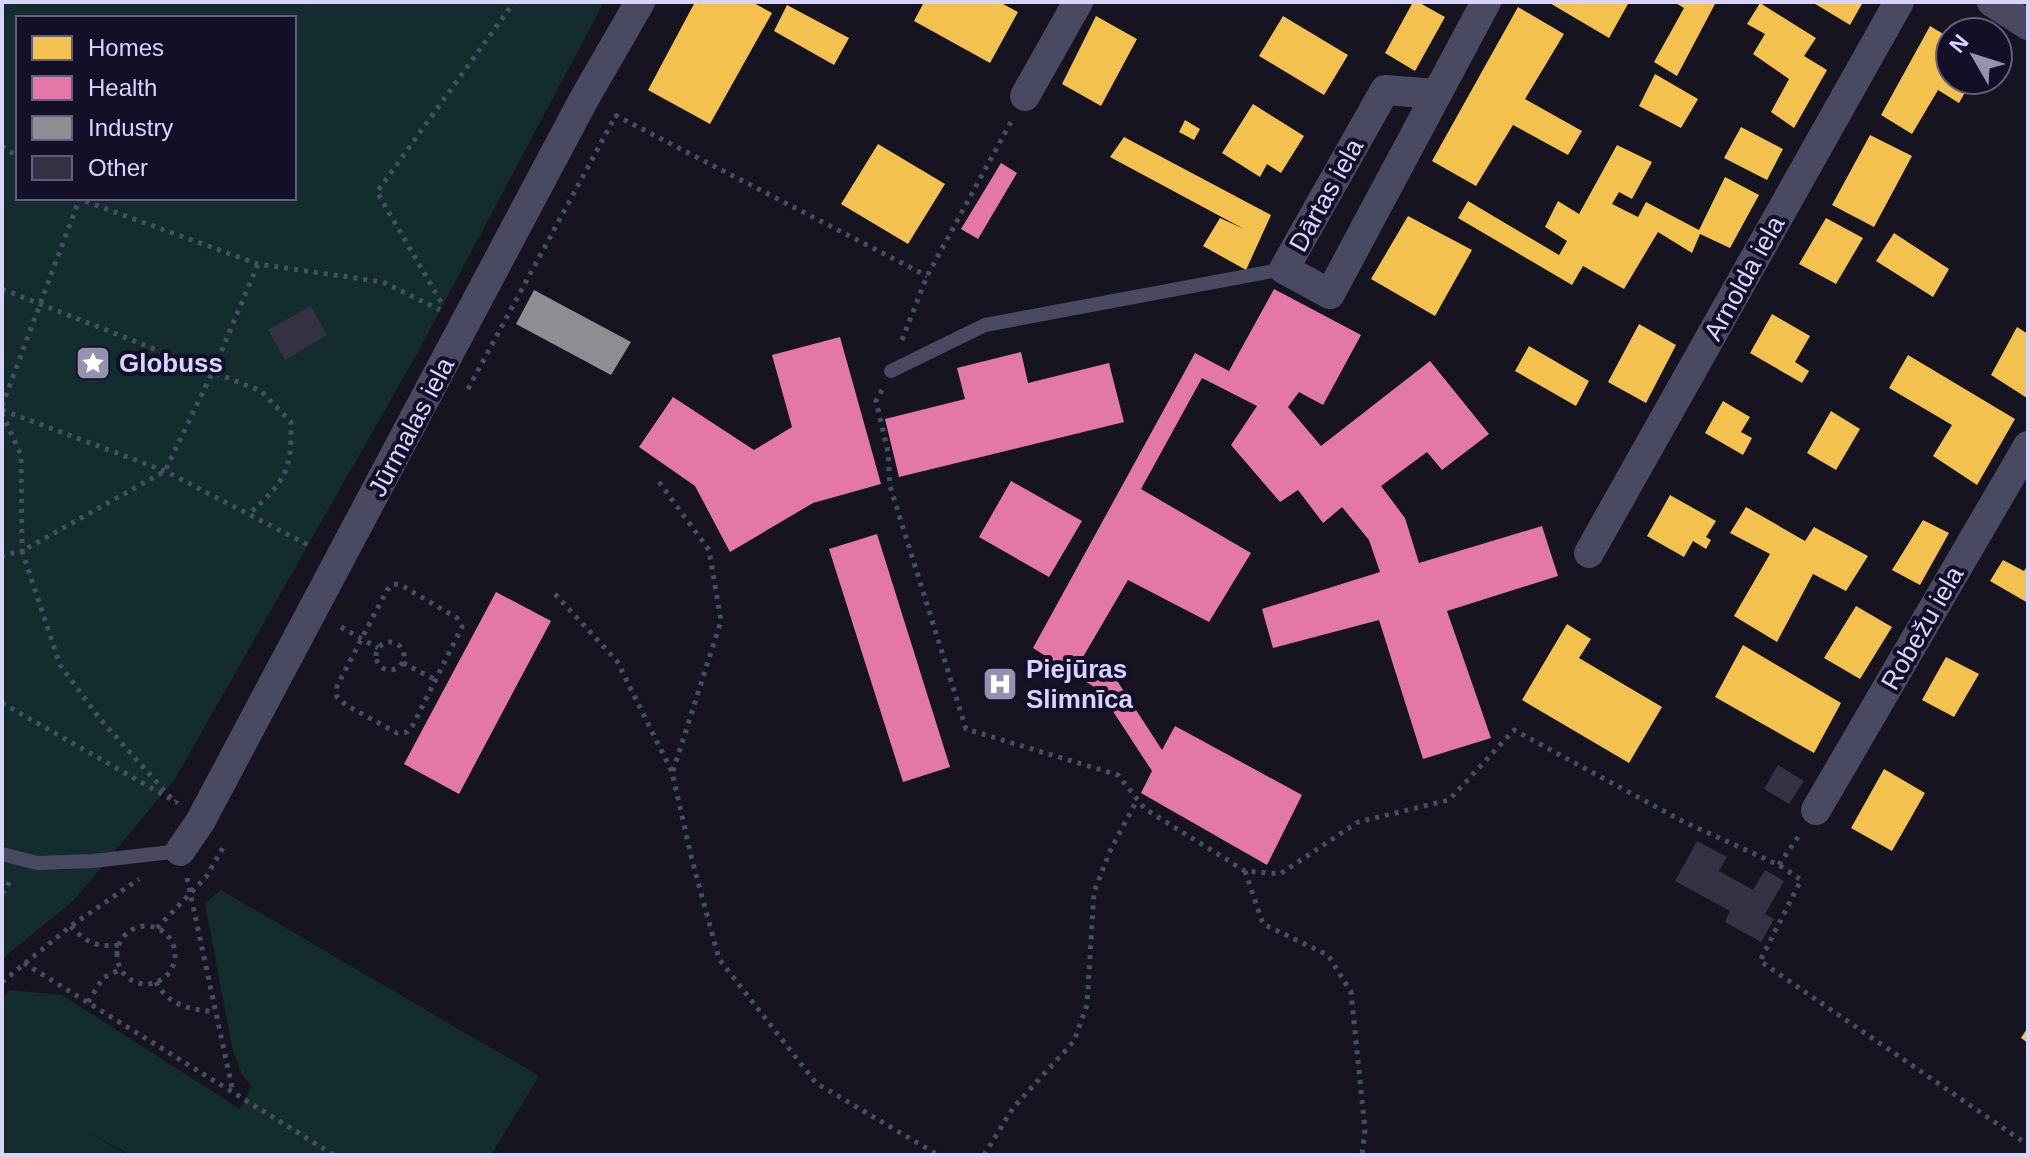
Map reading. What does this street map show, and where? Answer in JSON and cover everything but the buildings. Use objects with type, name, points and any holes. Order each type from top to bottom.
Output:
[{"type":"street","name":"Jūrmalas iela","points":[[180,851],[200,822],[584,99],[640,2]]},
{"type":"street","points":[[1025,96],[1078,2]]},
{"type":"street","name":"Dārtas iela","points":[[1437,94],[1385,90],[1284,269],[1330,294],[1437,94],[1486,2]]},
{"type":"street","name":"Arnolda iela","points":[[1589,553],[1899,2]]},
{"type":"street","points":[[1992,2],[2028,25]]},
{"type":"street","name":"Robežu iela","points":[[1816,810],[2028,446]]},
{"type":"lane","points":[[891,371],[985,325],[1284,269]]},
{"type":"lane","points":[[2,854],[37,863],[93,861],[180,851]]},
{"type":"path","points":[[81,200],[258,264],[383,282],[447,313],[377,192],[514,2]]},
{"type":"path","points":[[1025,96],[927,276],[891,371],[876,401],[888,452],[890,486],[966,729],[1118,775],[1145,809],[1245,871],[1280,874],[1358,822],[1449,800],[1514,730],[1684,822],[1779,865],[1801,880],[1760,961],[2028,1145]]},
{"type":"path","points":[[584,99],[927,276]]},
{"type":"path","points":[[78,200],[2,410],[21,455],[22,551],[60,665],[100,719],[176,802],[200,822]]},
{"type":"path","points":[[2,556],[22,551],[165,471],[213,371],[258,264]]},
{"type":"path","points":[[2,289],[261,391],[291,422],[291,454],[277,488],[248,515]]},
{"type":"path","points":[[2,410],[165,471],[341,560]]},
{"type":"path","points":[[659,482],[709,550],[721,621],[672,772]]},
{"type":"path","points":[[394,584],[401,585],[457,618],[462,627],[407,732],[397,733],[337,697],[337,686],[361,639],[387,590],[394,584]]},
{"type":"path","points":[[555,594],[617,661],[672,772],[719,959],[816,1083],[938,1155]]},
{"type":"path","points":[[341,627],[378,648]]},
{"type":"path","points":[[383,643],[398,643],[405,656],[403,663],[398,668],[383,668],[375,655],[378,648],[383,643]]},
{"type":"path","points":[[403,663],[436,680]]},
{"type":"path","points":[[2,703],[176,802]]},
{"type":"path","points":[[984,1155],[1013,1108],[1074,1041],[1087,1005],[1094,892],[1110,851],[1138,800]]},
{"type":"path","points":[[2,982],[71,926],[180,851],[233,1092]]},
{"type":"path","points":[[1245,871],[1263,924],[1328,955],[1351,992],[1365,1130],[1362,1155]]},
{"type":"path","points":[[2,894],[10,881]]},
{"type":"path","points":[[157,928],[191,891]]},
{"type":"path","points":[[71,926],[90,943],[119,945]]},
{"type":"path","points":[[157,928],[167,935],[175,953],[170,971],[156,982],[129,979],[121,969],[117,954],[119,945],[131,930],[157,928]]},
{"type":"path","points":[[24,963],[334,1155]]},
{"type":"path","points":[[88,1002],[103,978],[121,969]]},
{"type":"path","points":[[156,982],[163,994],[175,1004],[215,1012]]},
{"type":"green space","points":[[2,2],[604,2],[418,352],[175,779],[74,900],[2,959]]},
{"type":"green space","points":[[221,890],[539,1076],[491,1155],[131,1155],[89,1133],[128,1155],[2,1155],[2,998],[10,990],[62,995],[240,1109],[251,1086],[233,1052],[205,903]]},
{"type":"place","name":"Globuss","points":[[93,363]]},
{"type":"place","name":"Piejūras Slimnīca","points":[[1000,684]]}]
